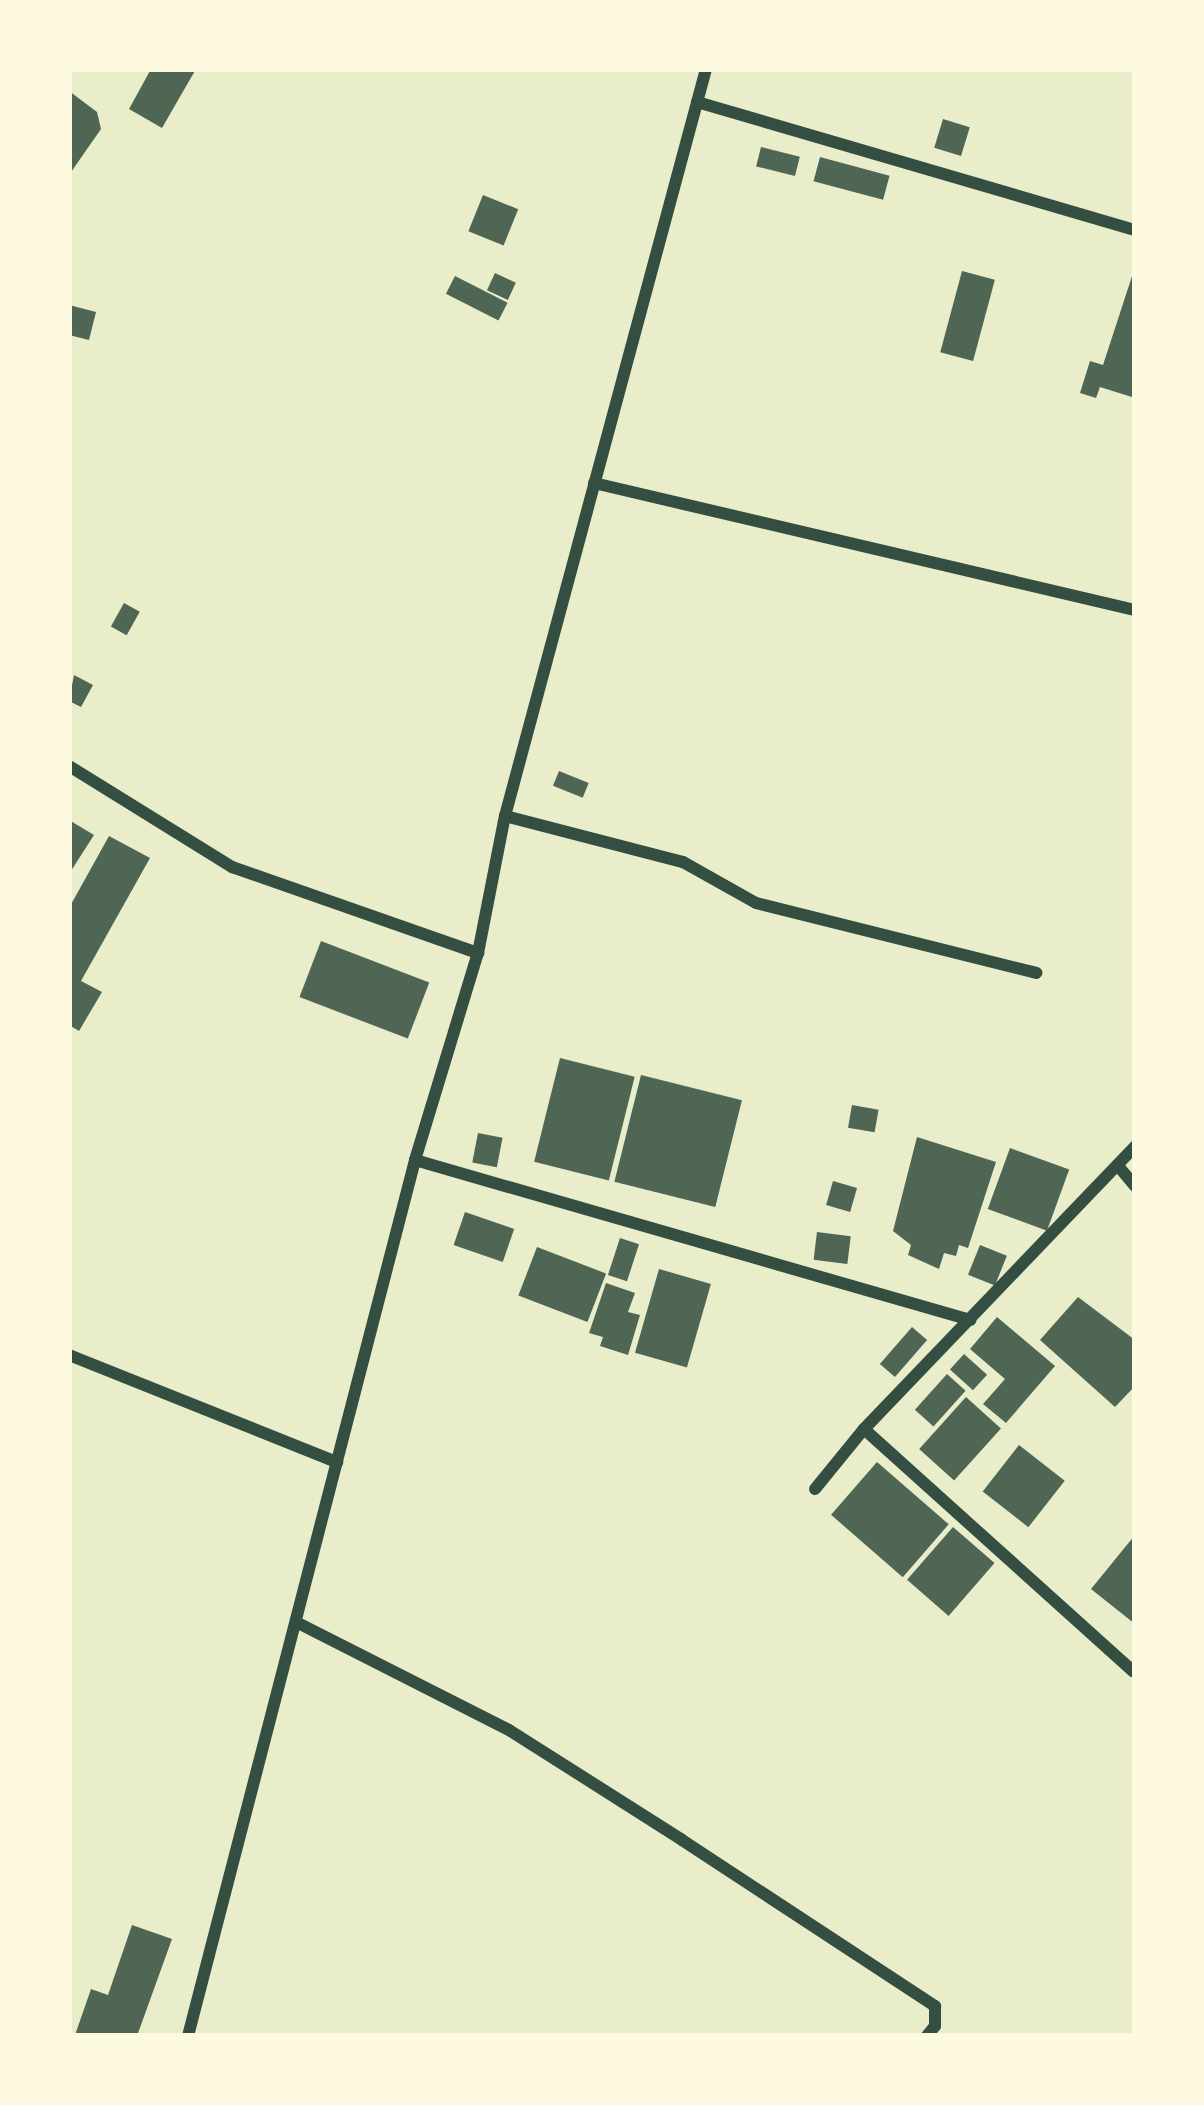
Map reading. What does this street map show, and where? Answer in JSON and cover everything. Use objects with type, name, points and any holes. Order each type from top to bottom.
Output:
[{"type":"street","points":[[188,2036],[416,1160],[478,953],[505,816],[706,69]]},
{"type":"street","points":[[697,102],[1135,230]]},
{"type":"street","points":[[594,483],[1135,610]]},
{"type":"street","points":[[69,766],[232,867],[478,953]]},
{"type":"street","points":[[505,816],[683,862],[756,903],[1036,973]]},
{"type":"street","points":[[815,1489],[864,1430],[1135,1146]]},
{"type":"street","points":[[416,1160],[970,1320]]},
{"type":"street","points":[[1119,1167],[1135,1186]]},
{"type":"street","points":[[69,1355],[337,1462]]},
{"type":"street","points":[[864,1430],[1132,1671]]},
{"type":"street","points":[[296,1622],[509,1730],[701,1852],[935,2006],[934,2026],[927,2036]]},
{"type":"building","points":[[151,69],[196,69],[162,128],[129,109]]},
{"type":"building","points":[[69,91],[97,112],[101,129],[69,175]]},
{"type":"building","points":[[943,119],[970,127],[961,156],[934,148]]},
{"type":"building","points":[[761,147],[800,157],[795,176],[756,166]]},
{"type":"building","points":[[820,157],[890,176],[883,200],[814,181]]},
{"type":"building","points":[[483,195],[518,209],[504,245],[468,231]]},
{"type":"building","points":[[1135,267],[1135,398],[1100,387],[1096,398],[1080,393],[1090,361],[1103,365]]},
{"type":"building","points":[[962,271],[995,280],[973,361],[940,352]]},
{"type":"building","points":[[495,273],[516,283],[508,300],[487,290]]},
{"type":"building","points":[[455,276],[508,303],[498,321],[446,294]]},
{"type":"building","points":[[69,305],[96,312],[89,340],[69,335]]},
{"type":"building","points":[[124,603],[140,612],[127,635],[111,627]]},
{"type":"building","points":[[74,675],[93,685],[81,707],[69,701]]},
{"type":"building","points":[[559,771],[589,783],[583,798],[553,786]]},
{"type":"building","points":[[69,820],[94,835],[69,874]]},
{"type":"building","points":[[109,836],[150,858],[81,981],[102,992],[79,1031],[69,1025],[69,908]]},
{"type":"building","points":[[321,941],[429,983],[408,1039],[299,997]]},
{"type":"building","points":[[560,1058],[635,1077],[609,1180],[534,1162]]},
{"type":"building","points":[[641,1075],[742,1100],[715,1207],[614,1182]]},
{"type":"building","points":[[852,1105],[879,1110],[875,1132],[848,1128]]},
{"type":"building","points":[[478,1133],[503,1138],[497,1167],[472,1162]]},
{"type":"building","points":[[917,1137],[996,1162],[968,1248],[959,1245],[956,1256],[944,1253],[939,1269],[908,1255],[911,1245],[893,1231]]},
{"type":"building","points":[[1010,1148],[1069,1170],[1047,1231],[988,1209]]},
{"type":"building","points":[[833,1181],[857,1188],[850,1212],[826,1205]]},
{"type":"building","points":[[465,1212],[514,1229],[503,1262],[454,1245]]},
{"type":"building","points":[[817,1232],[851,1236],[847,1264],[814,1260]]},
{"type":"building","points":[[620,1238],[639,1244],[627,1281],[608,1275]]},
{"type":"building","points":[[980,1245],[1007,1256],[995,1286],[968,1275]]},
{"type":"building","points":[[537,1247],[606,1274],[587,1322],[518,1296]]},
{"type":"building","points":[[659,1269],[711,1284],[687,1368],[635,1353]]},
{"type":"building","points":[[606,1283],[635,1293],[628,1312],[640,1315],[628,1355],[600,1346],[603,1337],[589,1333]]},
{"type":"building","points":[[1078,1297],[1135,1340],[1135,1386],[1115,1407],[1040,1340]]},
{"type":"building","points":[[997,1317],[1055,1366],[1006,1423],[983,1404],[1005,1379],[970,1349]]},
{"type":"building","points":[[912,1327],[927,1340],[895,1377],[880,1364]]},
{"type":"building","points":[[964,1354],[987,1375],[973,1390],[950,1370]]},
{"type":"building","points":[[947,1374],[966,1391],[933,1426],[915,1410]]},
{"type":"building","points":[[966,1397],[1001,1428],[954,1480],[919,1449]]},
{"type":"building","points":[[1019,1445],[1065,1481],[1028,1527],[983,1491]]},
{"type":"building","points":[[877,1462],[949,1524],[903,1577],[831,1515]]},
{"type":"building","points":[[953,1527],[995,1563],[949,1616],[907,1580]]},
{"type":"building","points":[[1135,1535],[1135,1624],[1091,1589]]},
{"type":"building","points":[[132,1925],[172,1939],[137,2036],[75,2035],[91,1989],[108,1995]]}]
